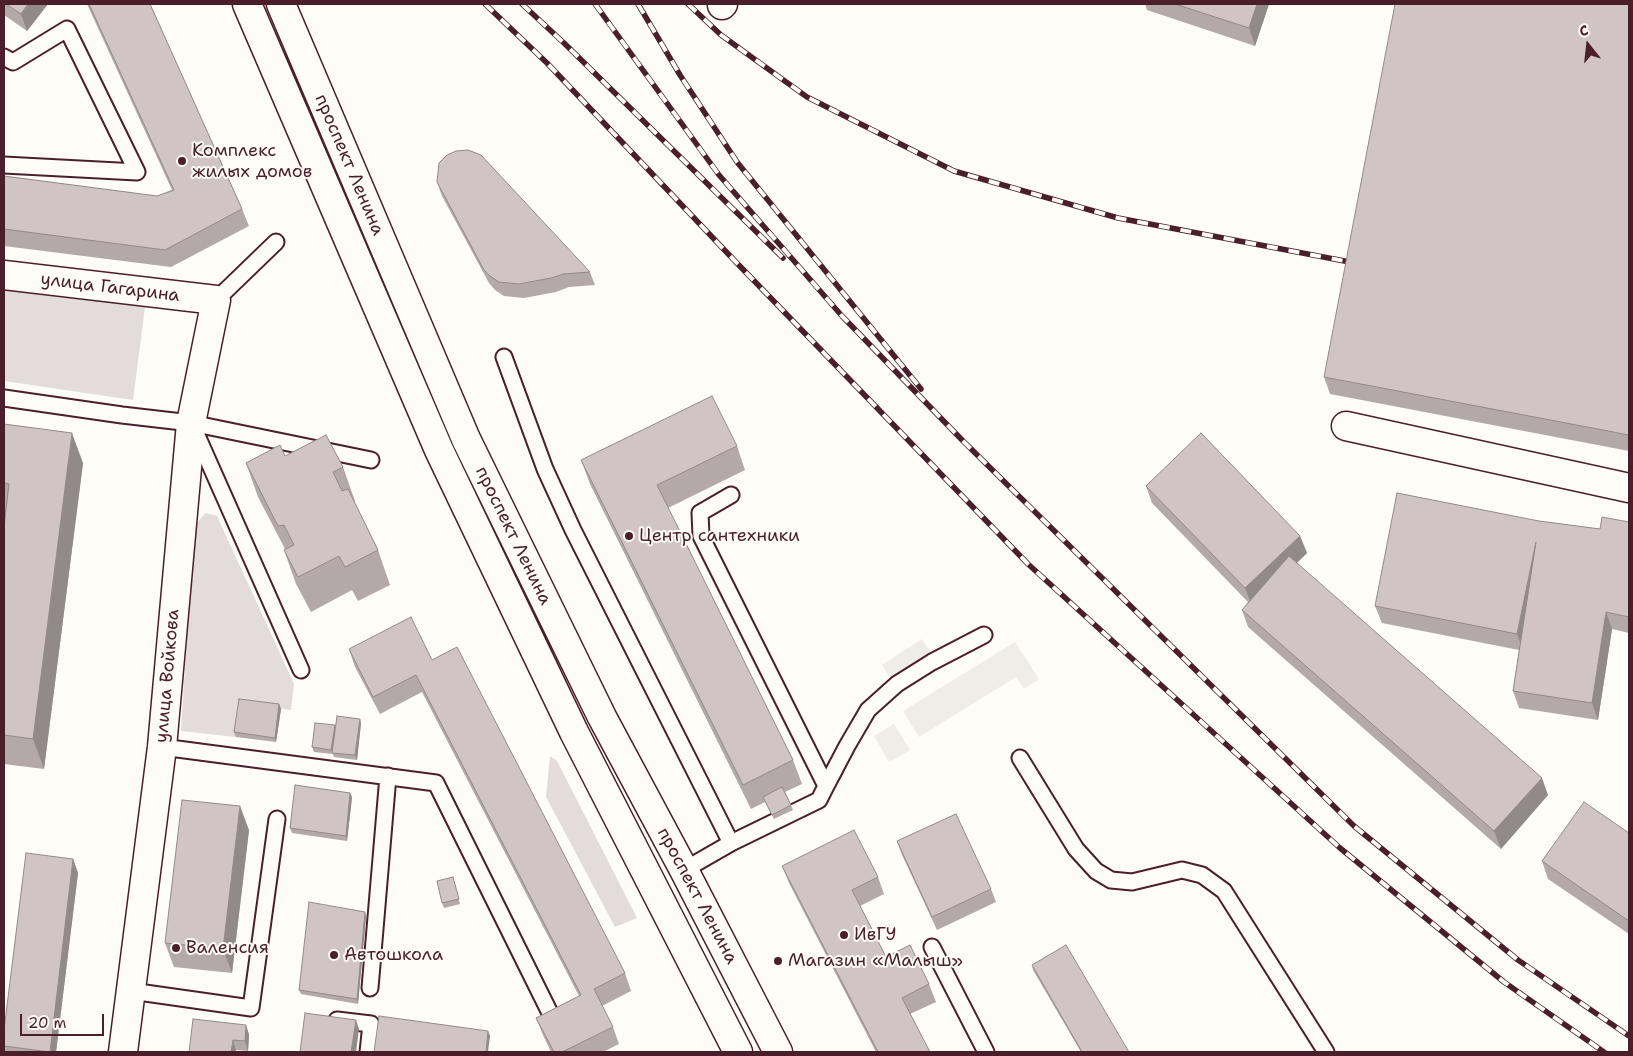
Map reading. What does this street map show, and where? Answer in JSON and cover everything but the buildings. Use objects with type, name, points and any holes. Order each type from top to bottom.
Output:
[{"type":"main road","name":"проспект Ленина","points":[[247,4],[439,450],[574,732],[738,1052]]},
{"type":"main road","name":"проспект Ленина","points":[[281,4],[466,439],[602,717],[778,1052]]},
{"type":"main road","name":"улица Гагарина","points":[[4,275],[216,300]]},
{"type":"main road","name":"улица Войкова","points":[[123,1052],[162,747],[191,423],[216,300]]},
{"type":"main road","points":[[1346,426],[1629,488]]},
{"type":"lane","points":[[4,57],[13,62],[67,29],[137,172],[4,165]]},
{"type":"lane","points":[[216,300],[276,242]]},
{"type":"lane","points":[[504,357],[546,469],[573,530],[731,843]]},
{"type":"lane","points":[[4,398],[191,423],[371,460]]},
{"type":"lane","points":[[191,423],[300,670]]},
{"type":"lane","points":[[731,495],[700,513],[701,536],[826,786]]},
{"type":"lane","points":[[684,870],[731,843],[819,800],[846,746],[868,710],[897,684],[932,662],[984,635]]},
{"type":"lane","points":[[162,747],[436,783],[550,1013]]},
{"type":"lane","points":[[1020,758],[1076,849],[1096,871],[1111,880],[1132,882],[1182,870],[1202,875],[1224,891],[1326,1052]]},
{"type":"lane","points":[[370,988],[388,776]]},
{"type":"lane","points":[[131,991],[251,1008],[277,819]]},
{"type":"lane","points":[[932,948],[986,1052]]},
{"type":"lane","points":[[332,1019],[371,1024],[368,1052]]},
{"type":"shaded area","points":[[4,287],[145,307],[133,400],[4,381]]},
{"type":"shaded area","points":[[205,513],[217,516],[294,684],[291,710],[241,703],[236,737],[181,731],[194,527]]},
{"type":"shaded area","points":[[922,639],[937,662],[896,688],[882,665]]},
{"type":"shaded area","points":[[1015,642],[1039,679],[1024,689],[1016,677],[919,737],[903,711]]},
{"type":"shaded area","points":[[894,724],[910,750],[889,762],[874,736]]},
{"type":"shaded area","points":[[550,756],[557,761],[637,918],[615,927],[546,797]]},
{"type":"railway","points":[[485,4],[547,63],[733,259],[1028,564],[1340,848],[1504,982],[1604,1052]]},
{"type":"railway","points":[[522,4],[783,258]]},
{"type":"railway","points":[[595,4],[719,175],[842,316],[963,441],[1354,826],[1518,960],[1629,1036]]},
{"type":"railway","points":[[638,4],[680,75],[737,162],[921,389]]},
{"type":"railway","points":[[688,4],[721,35],[807,97],[954,171],[1118,218],[1355,263]]},
{"type":"place","name":"Комплекс жилых домов","points":[[182,161]]},
{"type":"place","name":"Центр сантехники","points":[[629,536]]},
{"type":"place","name":"ИвГУ","points":[[844,935]]},
{"type":"place","name":"Валенсия","points":[[176,948]]},
{"type":"place","name":"Автошкола","points":[[334,955]]},
{"type":"place","name":"Магазин «Малыш»","points":[[778,961]]}]
